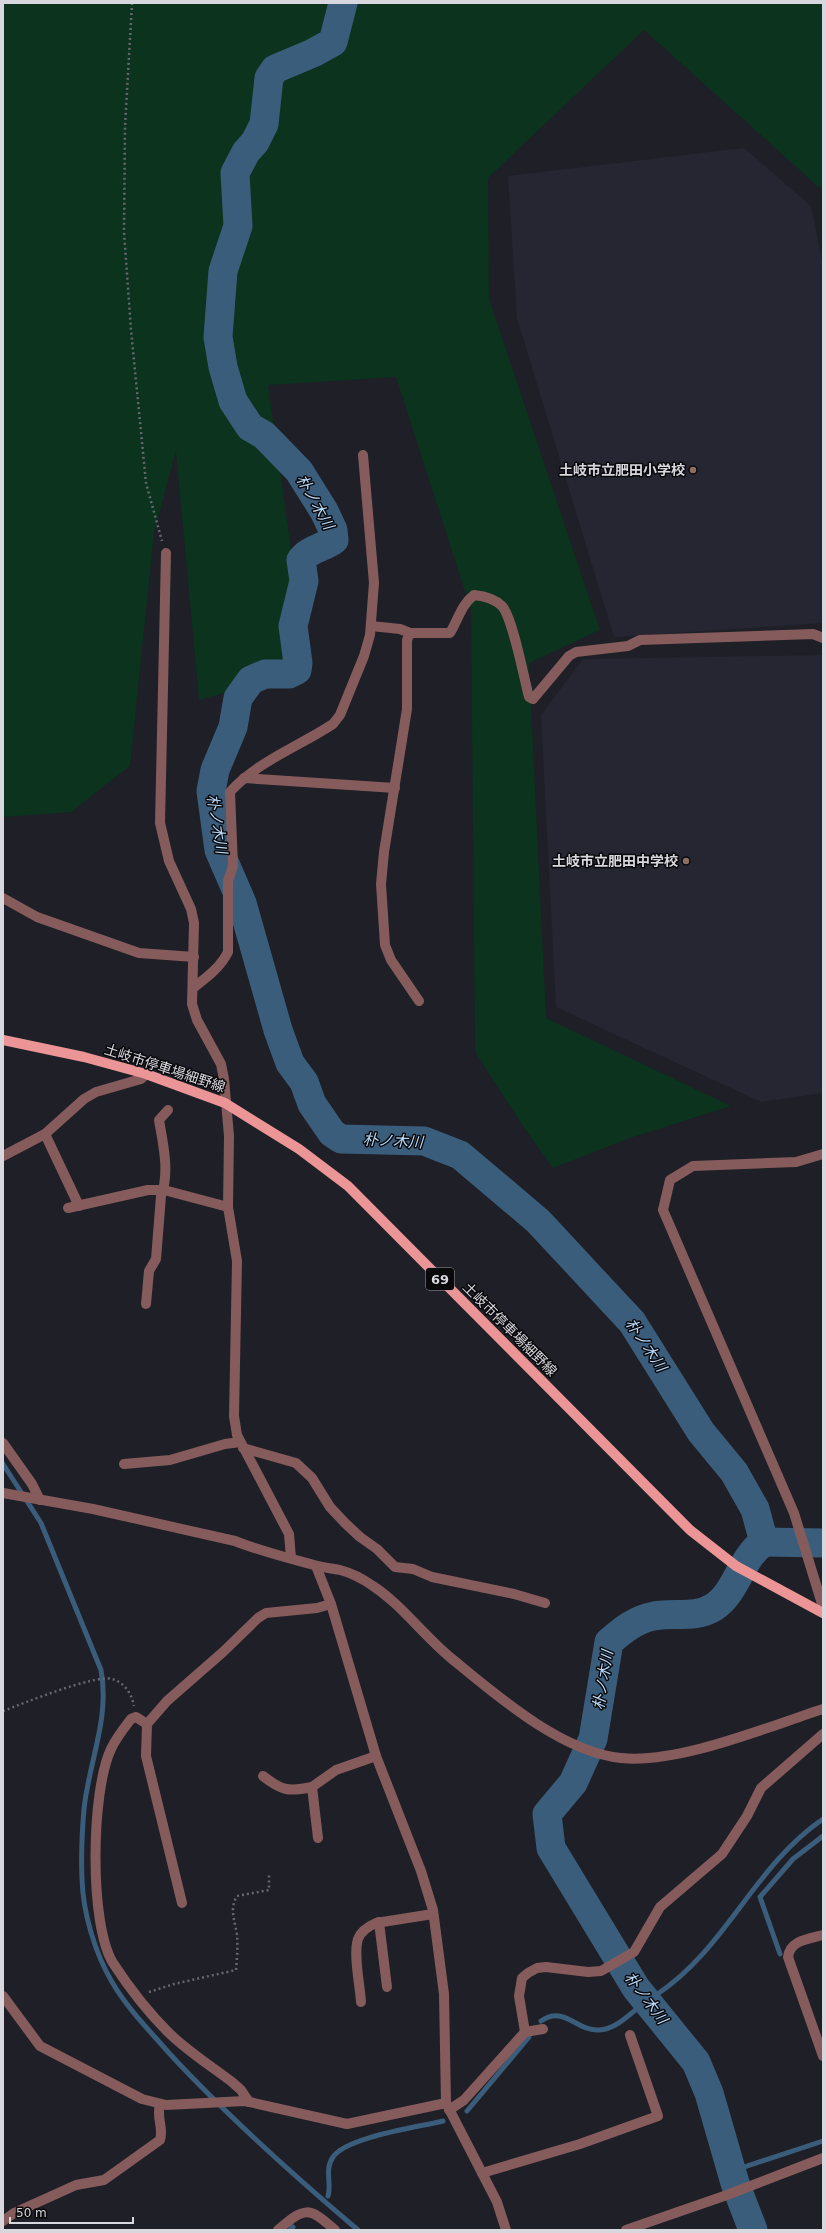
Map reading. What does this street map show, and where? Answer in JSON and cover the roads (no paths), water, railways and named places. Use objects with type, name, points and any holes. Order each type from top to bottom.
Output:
[{"type":"main road","name":"土岐市停車場細野線","points":[[3,1040],[84,1057],[146,1074],[225,1103],[299,1149],[348,1186],[690,1530],[736,1566],[823,1612]]},
{"type":"street","points":[[192,988],[215,971],[223,962],[228,952],[228,881],[233,866],[230,792],[244,778],[333,724],[340,715],[364,656],[371,626],[374,583],[363,456]]},
{"type":"street","points":[[166,553],[160,823],[169,861],[193,916],[195,940],[192,1004],[196,1020],[221,1064],[224,1079],[229,1136],[228,1207],[238,1261],[234,1416],[237,1435],[289,1534],[291,1558]]},
{"type":"street","points":[[371,626],[400,629],[410,633],[450,633],[463,605],[474,595],[487,596],[502,606],[509,623],[529,697],[533,698],[569,656],[576,652],[628,646],[640,640],[813,634],[823,638]]},
{"type":"street","points":[[410,633],[407,640],[407,709],[384,852],[381,884],[385,945],[391,960],[419,1001]]},
{"type":"street","points":[[244,778],[395,788]]},
{"type":"street","points":[[3,898],[37,917],[139,953],[194,957]]},
{"type":"street","points":[[3,1156],[45,1134],[84,1099],[96,1092],[141,1079],[146,1074]]},
{"type":"street","points":[[146,1304],[149,1272],[156,1259],[161,1196],[164,1190],[165,1159],[159,1120],[168,1110]]},
{"type":"street","points":[[45,1134],[79,1206]]},
{"type":"street","points":[[823,1154],[796,1162],[693,1166],[670,1180],[663,1210],[794,1513],[823,1607]]},
{"type":"street","points":[[68,1208],[148,1190],[164,1190],[228,1207]]},
{"type":"street","points":[[3,1443],[32,1484],[38,1500]]},
{"type":"street","points":[[124,1464],[170,1460],[224,1444],[242,1445],[296,1462],[303,1467],[320,1488],[330,1507],[345,1523],[360,1537],[377,1549],[395,1567],[413,1569],[432,1577],[514,1594],[545,1604]]},
{"type":"street","points":[[6,1494],[93,1509],[235,1541],[252,1548],[355,1575],[374,1587],[397,1606],[432,1642],[503,1701],[559,1737],[596,1752],[621,1758],[661,1756],[708,1746],[823,1709]]},
{"type":"street","points":[[316,1566],[331,1604],[376,1756],[421,1871],[434,1914],[444,1994],[448,2107],[497,2202],[506,2230]]},
{"type":"street","points":[[182,1903],[146,1756],[147,1724],[167,1701],[223,1652],[258,1618],[266,1613],[317,1608],[331,1604]]},
{"type":"street","points":[[147,1724],[136,1717],[131,1719],[111,1748],[106,1764],[99,1806],[96,1854],[99,1912],[107,1948],[113,1962],[168,2032],[232,2082],[241,2090],[248,2102]]},
{"type":"street","points":[[525,2032],[519,1996],[522,1978],[537,1968],[546,1967],[588,1972],[601,1971],[634,1952],[660,1907],[722,1854],[747,1816],[761,1788],[823,1734]]},
{"type":"street","points":[[264,1776],[282,1789],[290,1791],[312,1787],[336,1770],[376,1756]]},
{"type":"street","points":[[312,1787],[318,1838]]},
{"type":"street","points":[[361,2002],[357,1952],[358,1939],[369,1926],[379,1922],[434,1914]]},
{"type":"street","points":[[379,1922],[387,1988]]},
{"type":"street","points":[[823,1935],[794,1944],[789,1949],[788,1957],[823,2055]]},
{"type":"street","points":[[3,1996],[40,2046],[142,2099],[160,2104],[202,2104],[226,2101],[248,2102],[347,2124],[448,2107],[464,2100],[525,2032],[543,2029]]},
{"type":"street","points":[[482,2173],[580,2144],[658,2116],[630,2035]]},
{"type":"street","points":[[3,2221],[14,2213],[76,2185],[104,2180],[160,2140],[162,2133],[157,2114],[160,2104]]},
{"type":"street","points":[[626,2230],[727,2195],[823,2158]]},
{"type":"street","points":[[278,2230],[298,2213],[307,2212],[318,2215],[335,2230]]},
{"type":"waterway","name":"朴ノ木川","points":[[343,3],[333,42],[313,53],[275,69],[269,78],[264,124],[255,142],[246,152],[235,173],[238,226],[223,271],[218,337],[223,367],[233,401],[250,427],[264,435],[299,471],[324,511],[333,530],[334,540],[308,553],[301,560],[304,581],[293,626],[298,663],[297,670],[289,674],[265,674],[251,680],[238,698],[233,727],[215,770],[211,791],[219,850],[242,903],[278,1030],[290,1063],[304,1082],[312,1104],[332,1133],[341,1139],[424,1141],[460,1155],[538,1221],[632,1322],[701,1432],[734,1472],[755,1509],[764,1542],[756,1548],[750,1556],[734,1584],[722,1601],[707,1611],[699,1613],[662,1615],[641,1620],[624,1630],[609,1642],[593,1739],[573,1783],[547,1814],[551,1848],[636,1988],[696,2062],[709,2093],[735,2183],[753,2230]]},
{"type":"waterway","points":[[3,1464],[41,1523],[101,1670],[103,1706],[98,1740],[84,1809],[82,1871],[87,1919],[95,1946],[106,1971],[118,1992],[131,2010],[191,2077],[309,2188],[358,2230]]},
{"type":"waterway","points":[[764,1542],[823,1543]]},
{"type":"waterway","points":[[656,1995],[681,1976],[702,1954],[722,1931],[777,1860],[799,1838],[823,1819]]},
{"type":"waterway","points":[[780,1954],[760,1897],[793,1859],[823,1836]]},
{"type":"waterway","points":[[541,2021],[549,2017],[557,2016],[563,2017],[583,2027],[599,2030],[616,2025],[639,2007]]},
{"type":"waterway","points":[[467,2111],[529,2037]]},
{"type":"waterway","points":[[328,2196],[330,2162],[340,2150],[367,2138],[443,2121]]},
{"type":"waterway","points":[[732,2171],[823,2141]]},
{"type":"waterway","points":[[290,2230],[293,2227]]},
{"type":"place","name":"土岐市立肥田小学校","points":[[693,470]]},
{"type":"place","name":"土岐市立肥田中学校","points":[[686,861]]}]
